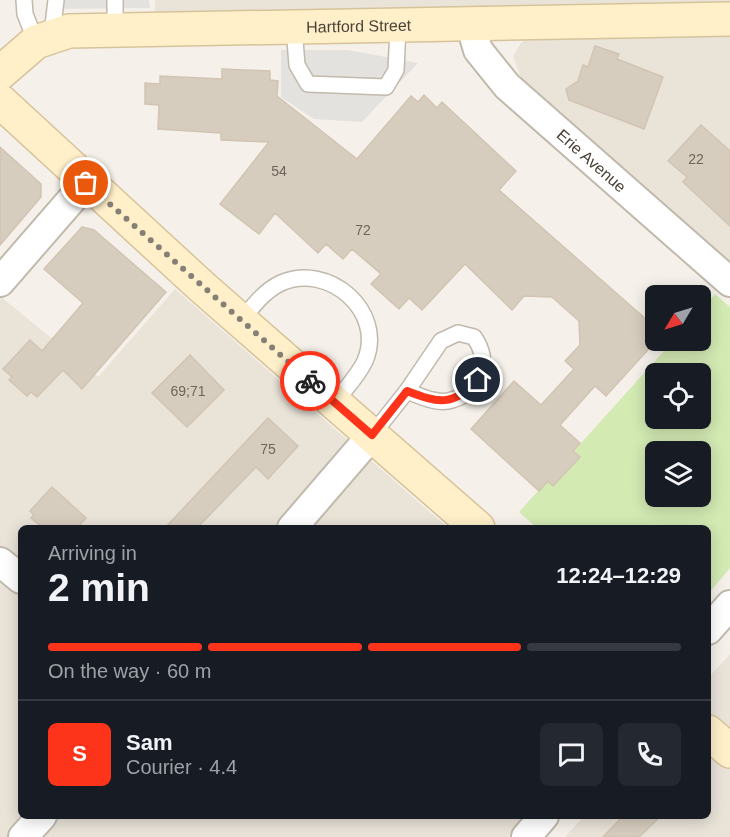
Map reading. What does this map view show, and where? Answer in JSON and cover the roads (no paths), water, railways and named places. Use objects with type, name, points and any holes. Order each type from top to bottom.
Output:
[{"type":"street","name":"Hartford Street","points":[[44,38],[115,15],[294,28],[730,19]]},
{"type":"street","name":"Erie Avenue","points":[[471,26],[478,50],[507,86],[730,282]]},
{"type":"street","points":[[0,74],[44,38]]},
{"type":"street","points":[[0,101],[86,183],[475,525]]},
{"type":"street","points":[[0,282],[86,183]]},
{"type":"street","points":[[295,525],[372,435]]},
{"type":"street","points":[[0,562],[18,577]]},
{"type":"street","points":[[711,627],[730,605]]},
{"type":"street","points":[[711,735],[730,751]]},
{"type":"street","points":[[24,837],[39,819]]},
{"type":"street","points":[[526,837],[541,819]]},
{"type":"lane","points":[[24,0],[25,14],[44,38]]},
{"type":"lane","points":[[44,38],[56,0]]},
{"type":"lane","points":[[294,28],[297,65],[308,84],[386,87],[396,70],[398,27]]},
{"type":"lane","points":[[241,321],[263,295],[284,282],[308,278],[320,279],[345,292],[362,312],[367,325],[368,349],[360,371],[334,402]]},
{"type":"lane","points":[[372,435],[407,391],[441,341],[458,333],[474,337],[482,349],[484,366],[478,380],[467,392],[451,401],[428,399],[407,391]]}]
